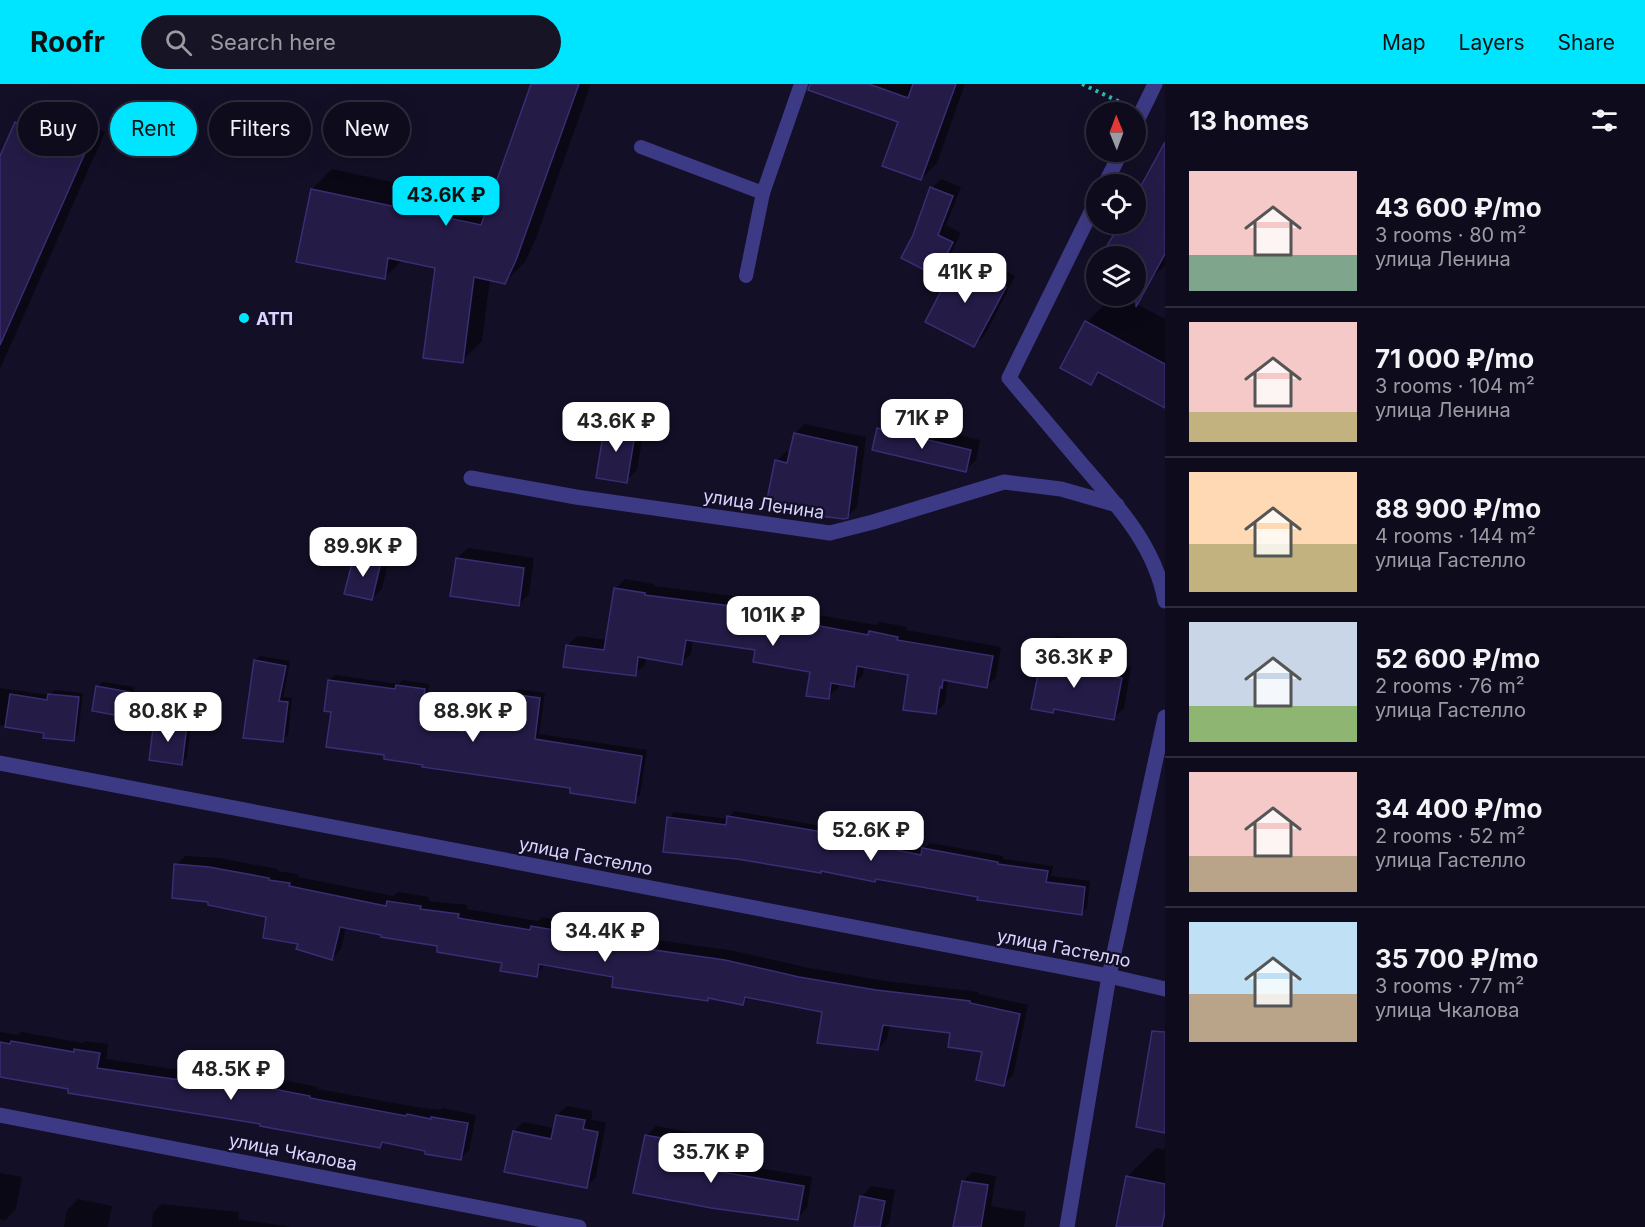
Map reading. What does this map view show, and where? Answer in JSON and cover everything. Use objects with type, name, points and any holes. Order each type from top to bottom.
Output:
[{"type":"street","points":[[1146,102],[1155,84]]},
{"type":"street","points":[[1086,222],[1009,378],[1117,505],[1144,543],[1162,587],[1165,601]]},
{"type":"street","name":"улица Ленина","points":[[471,478],[576,497],[830,533],[1004,482],[1061,489],[1117,505]]},
{"type":"street","points":[[1067,1227],[1109,976],[1165,717]]},
{"type":"street","name":"улица Гастелло","points":[[0,763],[1165,988]]},
{"type":"street","name":"улица Чкалова","points":[[0,1115],[579,1227]]},
{"type":"lane","points":[[746,276],[763,193],[801,84]]},
{"type":"lane","points":[[640,147],[763,193]]},
{"type":"building","points":[[531,84],[579,84],[516,260],[505,284],[474,277],[463,363],[423,358],[435,268],[388,258],[385,279],[296,262],[311,189],[481,225]]},
{"type":"building","points":[[810,84],[869,84],[908,98],[913,84],[956,84],[921,180],[882,166],[898,122],[808,90]]},
{"type":"building","points":[[15,122],[18,123],[18,156],[84,156],[0,345],[0,156]]},
{"type":"building","points":[[1165,142],[1165,254],[1146,289],[1146,246],[1107,246],[1114,234],[1146,234],[1146,177]]},
{"type":"building","points":[[930,187],[953,196],[938,235],[953,242],[936,276],[901,258],[913,235]]},
{"type":"building","points":[[956,262],[1006,287],[974,347],[925,322]]},
{"type":"building","points":[[1085,321],[1165,364],[1165,408],[1098,372],[1091,385],[1060,368]]},
{"type":"building","points":[[605,423],[636,428],[627,483],[596,478]]},
{"type":"building","points":[[877,428],[971,450],[966,472],[872,450]]},
{"type":"building","points":[[794,433],[857,447],[848,518],[796,513],[796,510],[766,504],[775,460],[787,463]]},
{"type":"building","points":[[354,556],[381,562],[372,600],[344,594]]},
{"type":"building","points":[[456,558],[524,568],[519,606],[450,596]]},
{"type":"building","points":[[614,588],[645,593],[645,595],[739,607],[809,622],[809,624],[868,635],[869,631],[898,637],[897,640],[993,656],[987,688],[943,680],[936,714],[903,710],[908,675],[857,666],[854,687],[831,683],[829,699],[806,696],[810,672],[753,662],[755,650],[686,640],[682,665],[638,657],[636,676],[563,667],[566,645],[604,650]]},
{"type":"building","points":[[1044,646],[1066,650],[1063,668],[1122,678],[1114,720],[1054,709],[1053,713],[1031,709]]},
{"type":"building","points":[[254,660],[286,666],[279,701],[288,702],[283,742],[243,738]]},
{"type":"building","points":[[328,680],[395,689],[396,685],[425,689],[420,725],[467,732],[469,716],[507,722],[511,694],[540,698],[535,739],[642,756],[635,803],[570,793],[570,788],[422,767],[423,765],[384,759],[384,755],[326,747],[331,712],[324,711]]},
{"type":"building","points":[[96,686],[130,692],[126,717],[92,711]]},
{"type":"building","points":[[10,694],[47,700],[48,694],[79,697],[74,741],[43,738],[44,733],[5,727]]},
{"type":"building","points":[[154,721],[187,725],[182,765],[149,760]]},
{"type":"building","points":[[727,816],[829,833],[828,836],[921,855],[922,848],[998,862],[998,864],[1048,871],[1046,882],[1085,887],[1082,915],[977,900],[978,897],[876,879],[875,882],[821,871],[821,873],[737,859],[663,852],[667,817],[726,825]]},
{"type":"building","points":[[174,864],[209,867],[269,878],[269,880],[290,883],[289,886],[386,906],[387,901],[421,906],[420,909],[459,914],[458,918],[530,930],[531,926],[554,930],[555,927],[581,932],[580,935],[634,943],[633,947],[725,960],[799,977],[876,990],[970,1001],[970,1003],[1020,1014],[1004,1086],[976,1080],[982,1052],[948,1047],[950,1033],[883,1025],[878,1050],[817,1043],[822,1012],[745,997],[743,1005],[708,998],[708,1001],[612,987],[613,977],[539,964],[537,977],[500,971],[502,963],[437,952],[437,946],[381,937],[381,935],[340,927],[332,960],[296,949],[298,944],[263,938],[266,917],[208,905],[208,902],[172,898]]},
{"type":"building","points":[[1152,1031],[1165,1032],[1165,1133],[1136,1127]]},
{"type":"building","points":[[11,1041],[74,1052],[74,1049],[100,1053],[97,1068],[180,1080],[182,1073],[406,1116],[407,1114],[468,1123],[461,1160],[425,1154],[425,1151],[382,1142],[380,1148],[260,1126],[260,1124],[68,1093],[68,1089],[0,1077],[0,1042],[10,1044]]},
{"type":"building","points":[[556,1115],[585,1120],[583,1129],[598,1132],[587,1188],[504,1172],[513,1131],[551,1139]]},
{"type":"building","points":[[645,1135],[684,1142],[680,1165],[804,1186],[798,1220],[711,1208],[633,1193]]},
{"type":"building","points":[[1126,1176],[1165,1184],[1165,1212],[1162,1227],[1116,1227]]},
{"type":"building","points":[[962,1181],[988,1185],[981,1227],[953,1227]]},
{"type":"building","points":[[860,1196],[885,1201],[880,1227],[854,1227]]},
{"type":"place","name":"АТП","points":[[244,318]]}]
